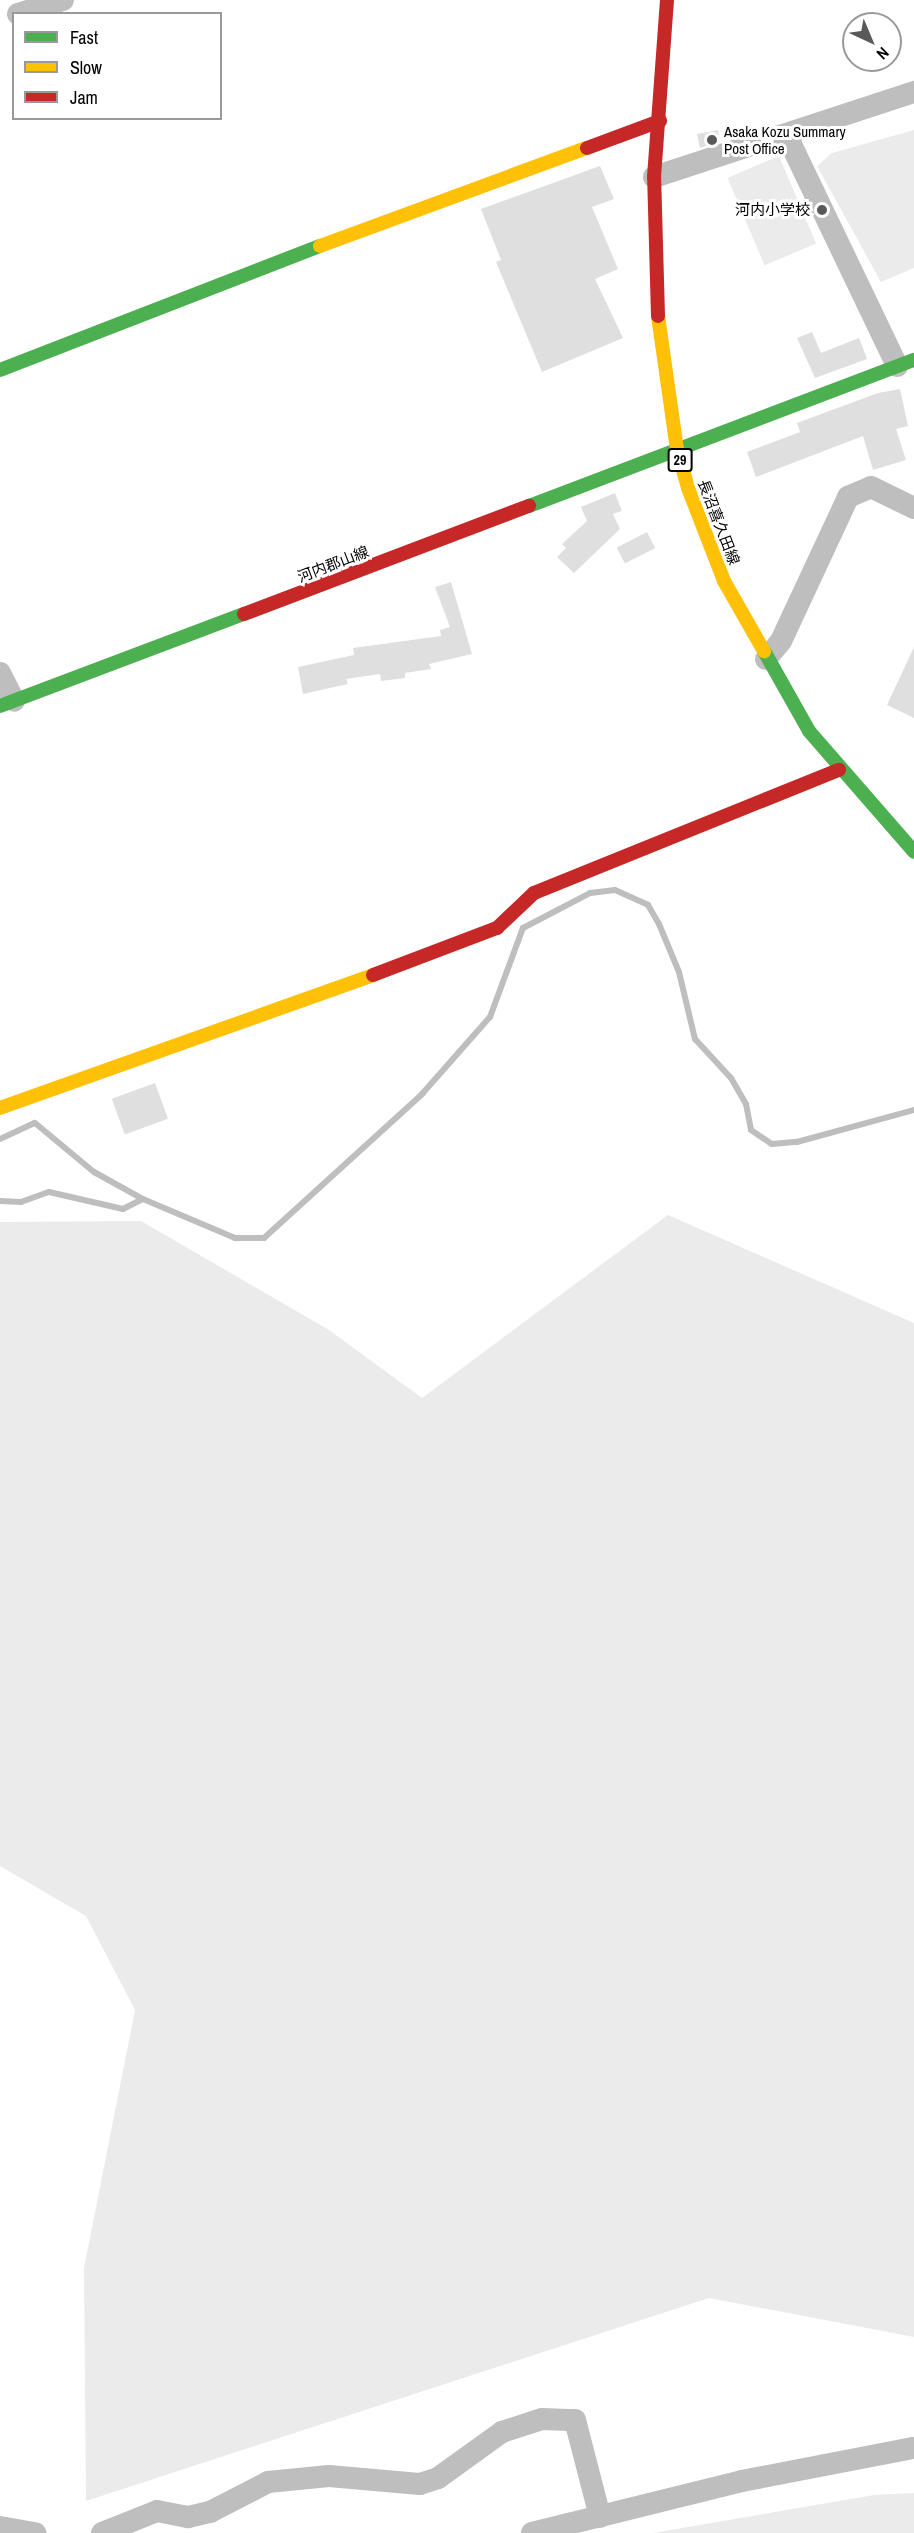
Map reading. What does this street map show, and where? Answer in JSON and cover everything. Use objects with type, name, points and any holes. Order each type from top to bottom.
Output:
[{"type":"street","points":[[23,12],[63,0]]},
{"type":"street","name":"長沼喜久田線","points":[[667,0],[660,121],[654,177],[658,315],[676,449],[710,548],[766,659],[839,770],[914,852]]},
{"type":"street","points":[[654,177],[787,136],[914,92]]},
{"type":"street","points":[[0,370],[356,232],[660,121]]},
{"type":"street","points":[[787,136],[905,363]]},
{"type":"street","name":"河内郡山線","points":[[7,704],[905,363]]},
{"type":"street","points":[[766,659],[782,641],[848,497],[871,487],[914,508]]},
{"type":"street","points":[[0,673],[7,704]]},
{"type":"street","points":[[0,1108],[475,939],[497,928],[534,893],[839,770]]},
{"type":"street","points":[[102,2533],[157,2511],[188,2517],[210,2512],[268,2482],[329,2476],[420,2484],[438,2478],[502,2432],[542,2419],[575,2420],[600,2517]]},
{"type":"street","points":[[532,2533],[742,2481],[914,2448]]},
{"type":"street","points":[[0,2527],[35,2533]]},
{"type":"shaded area","points":[[914,130],[914,268],[881,282],[817,166],[832,153]]},
{"type":"shaded area","points":[[779,156],[816,243],[765,265],[727,178]]},
{"type":"shaded area","points":[[668,1215],[914,1323],[914,2337],[709,2298],[86,2501],[84,2268],[135,2010],[86,1916],[0,1866],[0,1222],[141,1221],[329,1330],[422,1398]]},
{"type":"shaded area","points":[[914,2493],[914,2533],[653,2533],[874,2495]]},
{"type":"building","points":[[718,130],[720,141],[700,148],[697,134]]},
{"type":"building","points":[[600,166],[614,199],[592,207],[618,269],[595,279],[623,338],[542,372],[496,262],[501,260],[481,209]]},
{"type":"building","points":[[812,332],[821,353],[859,338],[867,359],[815,378],[797,338]]},
{"type":"building","points":[[900,389],[908,426],[896,429],[906,460],[873,470],[863,436],[756,477],[747,452],[800,432],[797,423],[878,393]]},
{"type":"building","points":[[615,493],[622,511],[613,514],[620,529],[574,573],[557,557],[566,548],[562,544],[587,521],[581,507]]},
{"type":"building","points":[[647,532],[655,548],[625,563],[617,547]]},
{"type":"building","points":[[451,582],[472,654],[429,664],[431,669],[405,673],[405,678],[381,681],[380,674],[346,679],[348,684],[303,694],[298,667],[354,655],[353,648],[441,636],[440,630],[450,627],[435,587]]},
{"type":"building","points":[[914,647],[914,718],[887,705]]},
{"type":"building","points":[[155,1083],[168,1119],[125,1134],[112,1099]]},
{"type":"waterway","points":[[0,1139],[35,1123],[94,1172],[143,1199],[235,1238],[264,1238],[422,1094],[490,1017],[523,928],[590,893],[615,890],[648,905],[659,924],[679,972],[695,1039],[731,1078],[746,1104],[751,1130],[772,1144],[797,1142],[914,1110]]},
{"type":"waterway","points":[[0,1201],[21,1202],[49,1192],[123,1209],[143,1199]]},
{"type":"traffic: fast","points":[[0,370],[320,246]]},
{"type":"traffic: fast","points":[[529,506],[914,360]]},
{"type":"traffic: fast","points":[[0,706],[244,614]]},
{"type":"traffic: fast","points":[[764,651],[809,731],[914,852]]},
{"type":"traffic: slow","points":[[320,246],[587,148]]},
{"type":"traffic: slow","points":[[658,316],[677,449],[688,488],[724,581],[764,651]]},
{"type":"traffic: slow","points":[[0,1108],[373,975]]},
{"type":"traffic: jam","points":[[658,316],[654,177],[667,0]]},
{"type":"traffic: jam","points":[[587,148],[660,121]]},
{"type":"traffic: jam","points":[[244,614],[529,506]]},
{"type":"traffic: jam","points":[[373,975],[497,928],[534,893],[839,770]]},
{"type":"place","name":"Asaka Kozu Summary Post Office","points":[[712,140]]},
{"type":"place","name":"河内小学校","points":[[822,210]]}]
